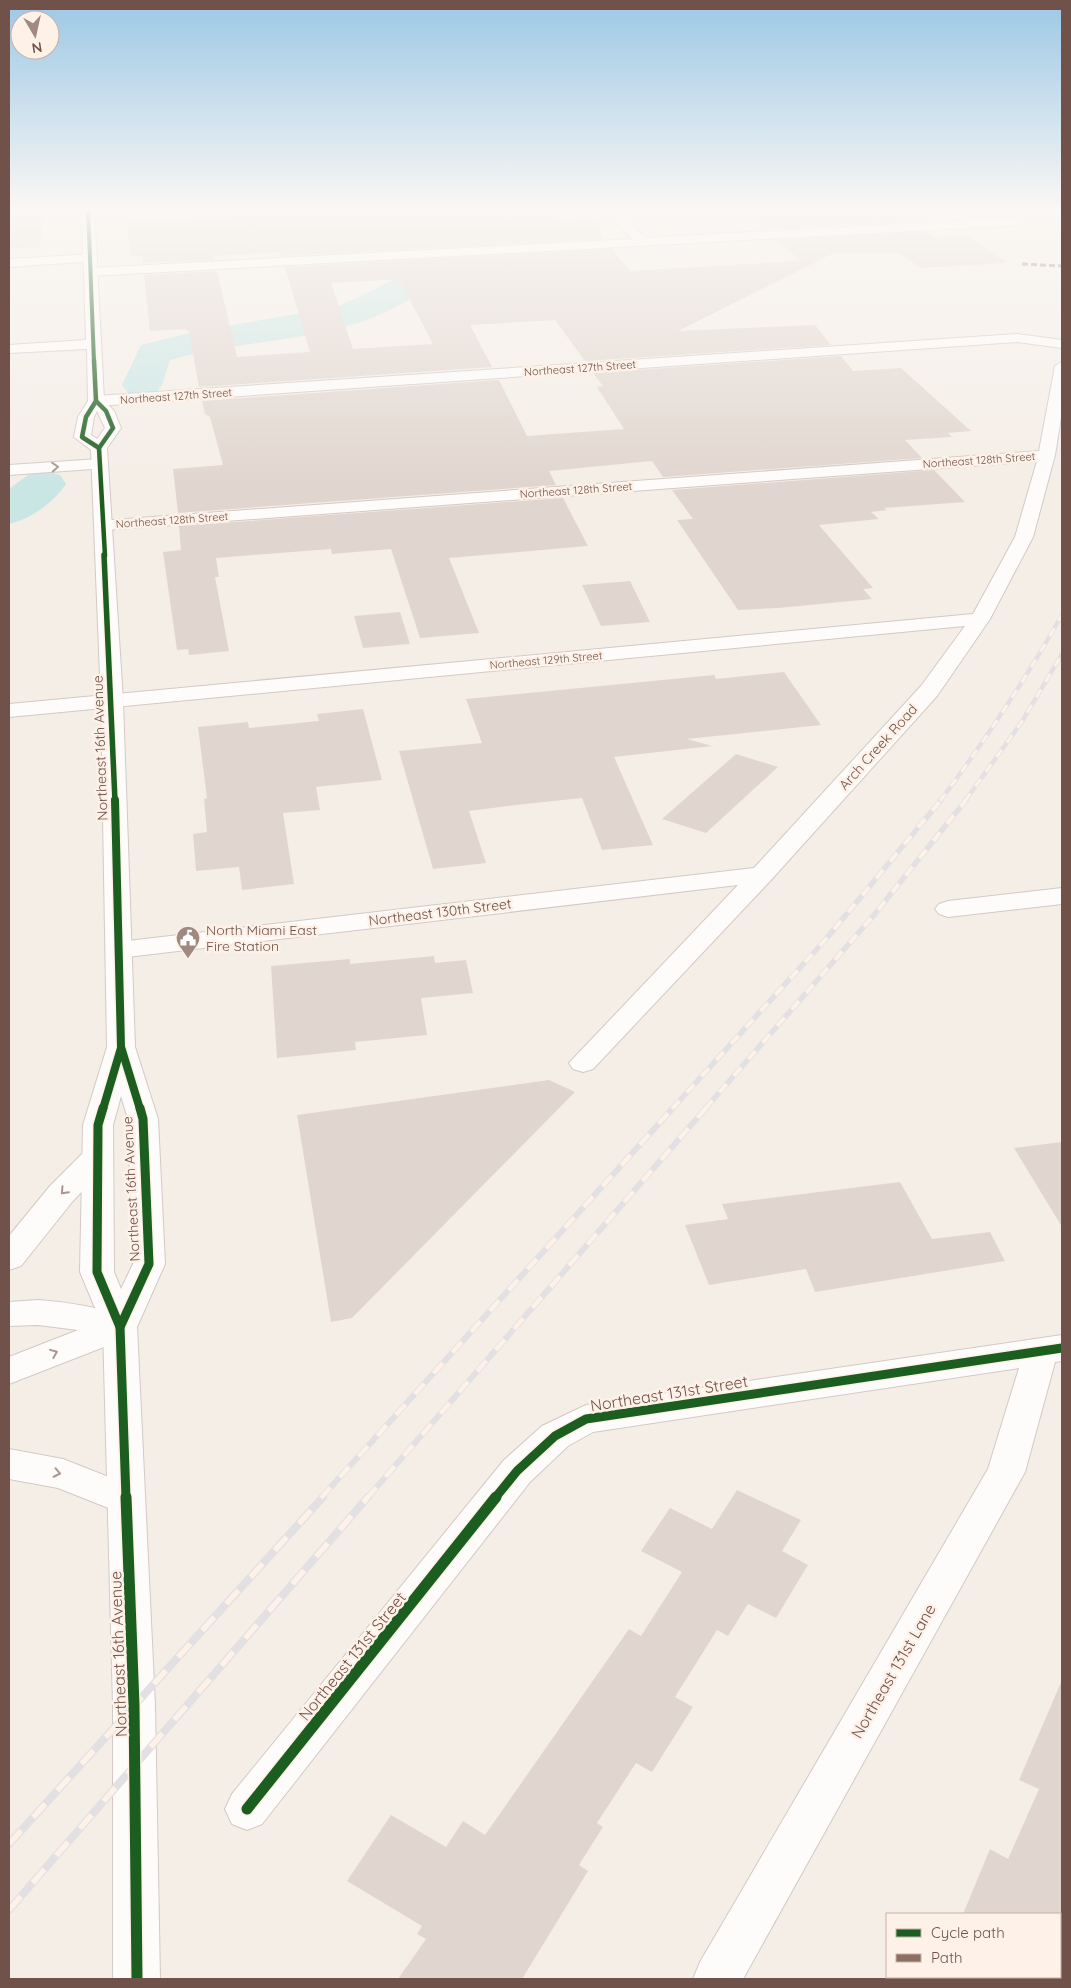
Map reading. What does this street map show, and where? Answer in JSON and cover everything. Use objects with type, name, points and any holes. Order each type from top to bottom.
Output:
[{"type":"street","points":[[92,300],[96,402],[86,417],[82,437],[100,456]]},
{"type":"street","name":"Northeast 127th Street","points":[[96,402],[1017,338],[1062,344]]},
{"type":"street","points":[[9,349],[94,344]]},
{"type":"street","name":"Arch Creek Road","points":[[583,1063],[628,1018],[762,875],[929,691],[980,619],[1024,537],[1046,455],[1062,366]]},
{"type":"street","points":[[96,402],[106,411],[113,428],[100,456]]},
{"type":"street","points":[[9,455],[100,456]]},
{"type":"street","name":"Northeast 128th Street","points":[[105,526],[1046,455]]},
{"type":"street","points":[[9,470],[100,456]]},
{"type":"street","name":"Northeast 16th Avenue","points":[[100,456],[105,526],[112,700],[121,1047],[143,1119],[149,1264],[120,1327]]},
{"type":"street","name":"Northeast 129th Street","points":[[9,710],[980,619]]},
{"type":"street","name":"Northeast 130th Street","points":[[118,950],[762,875]]},
{"type":"street","points":[[948,909],[1062,896]]},
{"type":"street","name":"Northeast 16th Avenue","points":[[121,1047],[98,1124],[97,1272],[120,1327],[134,1705],[137,1979]]},
{"type":"street","points":[[9,1258],[61,1194],[98,1156]]},
{"type":"street","points":[[9,1314],[26,1312],[62,1313],[120,1327]]},
{"type":"street","points":[[9,1371],[120,1327]]},
{"type":"street","name":"Northeast 131st Street","points":[[247,1809],[517,1471],[555,1436],[586,1419],[1052,1350]]},
{"type":"street","name":"Northeast 131st Lane","points":[[717,1979],[1006,1472],[1052,1350]]},
{"type":"street","points":[[9,1464],[63,1474],[126,1500]]},
{"type":"building","points":[[147,300],[224,300],[237,357],[310,352],[295,300],[337,300],[353,349],[433,344],[410,300],[740,300],[678,331],[815,325],[831,345],[585,361],[555,320],[470,325],[492,367],[199,387],[189,332],[186,329],[150,331]]},
{"type":"building","points":[[841,356],[853,371],[901,368],[971,431],[948,433],[952,437],[905,440],[922,458],[663,477],[652,461],[549,471],[556,485],[178,513],[173,469],[223,465],[210,417],[205,414],[202,401],[499,380],[527,436],[624,429],[597,387],[603,386],[593,373]]},
{"type":"building","points":[[934,470],[965,502],[884,508],[887,510],[871,512],[879,519],[819,525],[873,588],[863,589],[872,599],[778,608],[738,610],[677,520],[693,519],[672,490]]},
{"type":"building","points":[[563,498],[588,546],[449,558],[479,633],[420,638],[391,549],[332,554],[331,549],[216,558],[219,577],[215,577],[229,651],[189,655],[188,649],[177,650],[163,552],[181,550],[179,526]]},
{"type":"building","points":[[630,581],[650,622],[601,626],[582,585]]},
{"type":"building","points":[[400,612],[410,644],[363,648],[354,616]]},
{"type":"building","points":[[784,672],[821,725],[687,739],[712,746],[614,757],[653,845],[602,850],[582,798],[516,805],[469,811],[486,863],[433,869],[399,751],[482,743],[466,699],[714,675],[716,679]]},
{"type":"building","points":[[363,709],[382,780],[316,787],[320,810],[283,813],[294,884],[242,890],[239,867],[196,871],[193,834],[207,832],[204,799],[207,798],[198,727],[248,722],[249,728],[319,721],[317,714]]},
{"type":"building","points":[[736,754],[778,767],[706,833],[662,819]]},
{"type":"building","points":[[434,956],[435,963],[466,960],[473,993],[421,998],[427,1035],[355,1042],[356,1050],[277,1058],[271,966],[350,959],[350,964]]},
{"type":"building","points":[[549,1080],[575,1092],[352,1318],[331,1322],[297,1115]]},
{"type":"building","points":[[1062,1142],[1062,1227],[1014,1148]]},
{"type":"building","points":[[900,1182],[932,1239],[990,1232],[1005,1261],[815,1292],[806,1269],[709,1285],[685,1225],[728,1219],[722,1204]]},
{"type":"building","points":[[737,1490],[801,1520],[782,1551],[808,1565],[776,1618],[748,1604],[728,1636],[717,1630],[675,1697],[693,1707],[652,1772],[636,1763],[597,1823],[603,1827],[579,1865],[588,1871],[522,1979],[398,1979],[426,1939],[417,1934],[422,1926],[347,1881],[391,1815],[446,1847],[463,1821],[485,1835],[629,1629],[641,1636],[682,1572],[641,1551],[670,1508],[712,1529]]},
{"type":"building","points":[[1062,1680],[1062,1914],[963,1913],[990,1849],[1008,1859],[1039,1789],[1019,1780]]},
{"type":"waterway","points":[[142,385],[154,353],[198,342],[334,318],[362,309],[382,300]]},
{"type":"waterway","points":[[9,510],[44,484]]},
{"type":"railway","points":[[940,801],[1004,710],[1062,615]]},
{"type":"railway","points":[[965,801],[1021,723],[1062,654]]},
{"type":"railway","points":[[672,1109],[826,939],[941,800]]},
{"type":"railway","points":[[705,1109],[874,915],[966,800]]},
{"type":"railway","points":[[321,1498],[673,1108]]},
{"type":"railway","points":[[367,1498],[706,1108]]},
{"type":"railway","points":[[9,1844],[323,1497]]},
{"type":"railway","points":[[9,1910],[368,1497]]},
{"type":"cycle path","points":[[92,300],[96,401],[86,417],[82,437],[99,448]]},
{"type":"cycle path","points":[[96,401],[106,411],[113,428],[99,448],[112,701],[121,1047],[143,1119],[149,1264],[120,1327]]},
{"type":"cycle path","points":[[121,1048],[98,1125],[97,1272],[120,1327],[134,1705],[137,1979]]},
{"type":"cycle path","points":[[247,1809],[517,1471],[555,1436],[586,1419],[1062,1348]]},
{"type":"place","name":"North Miami East Fire Station","points":[[188,959]]}]
